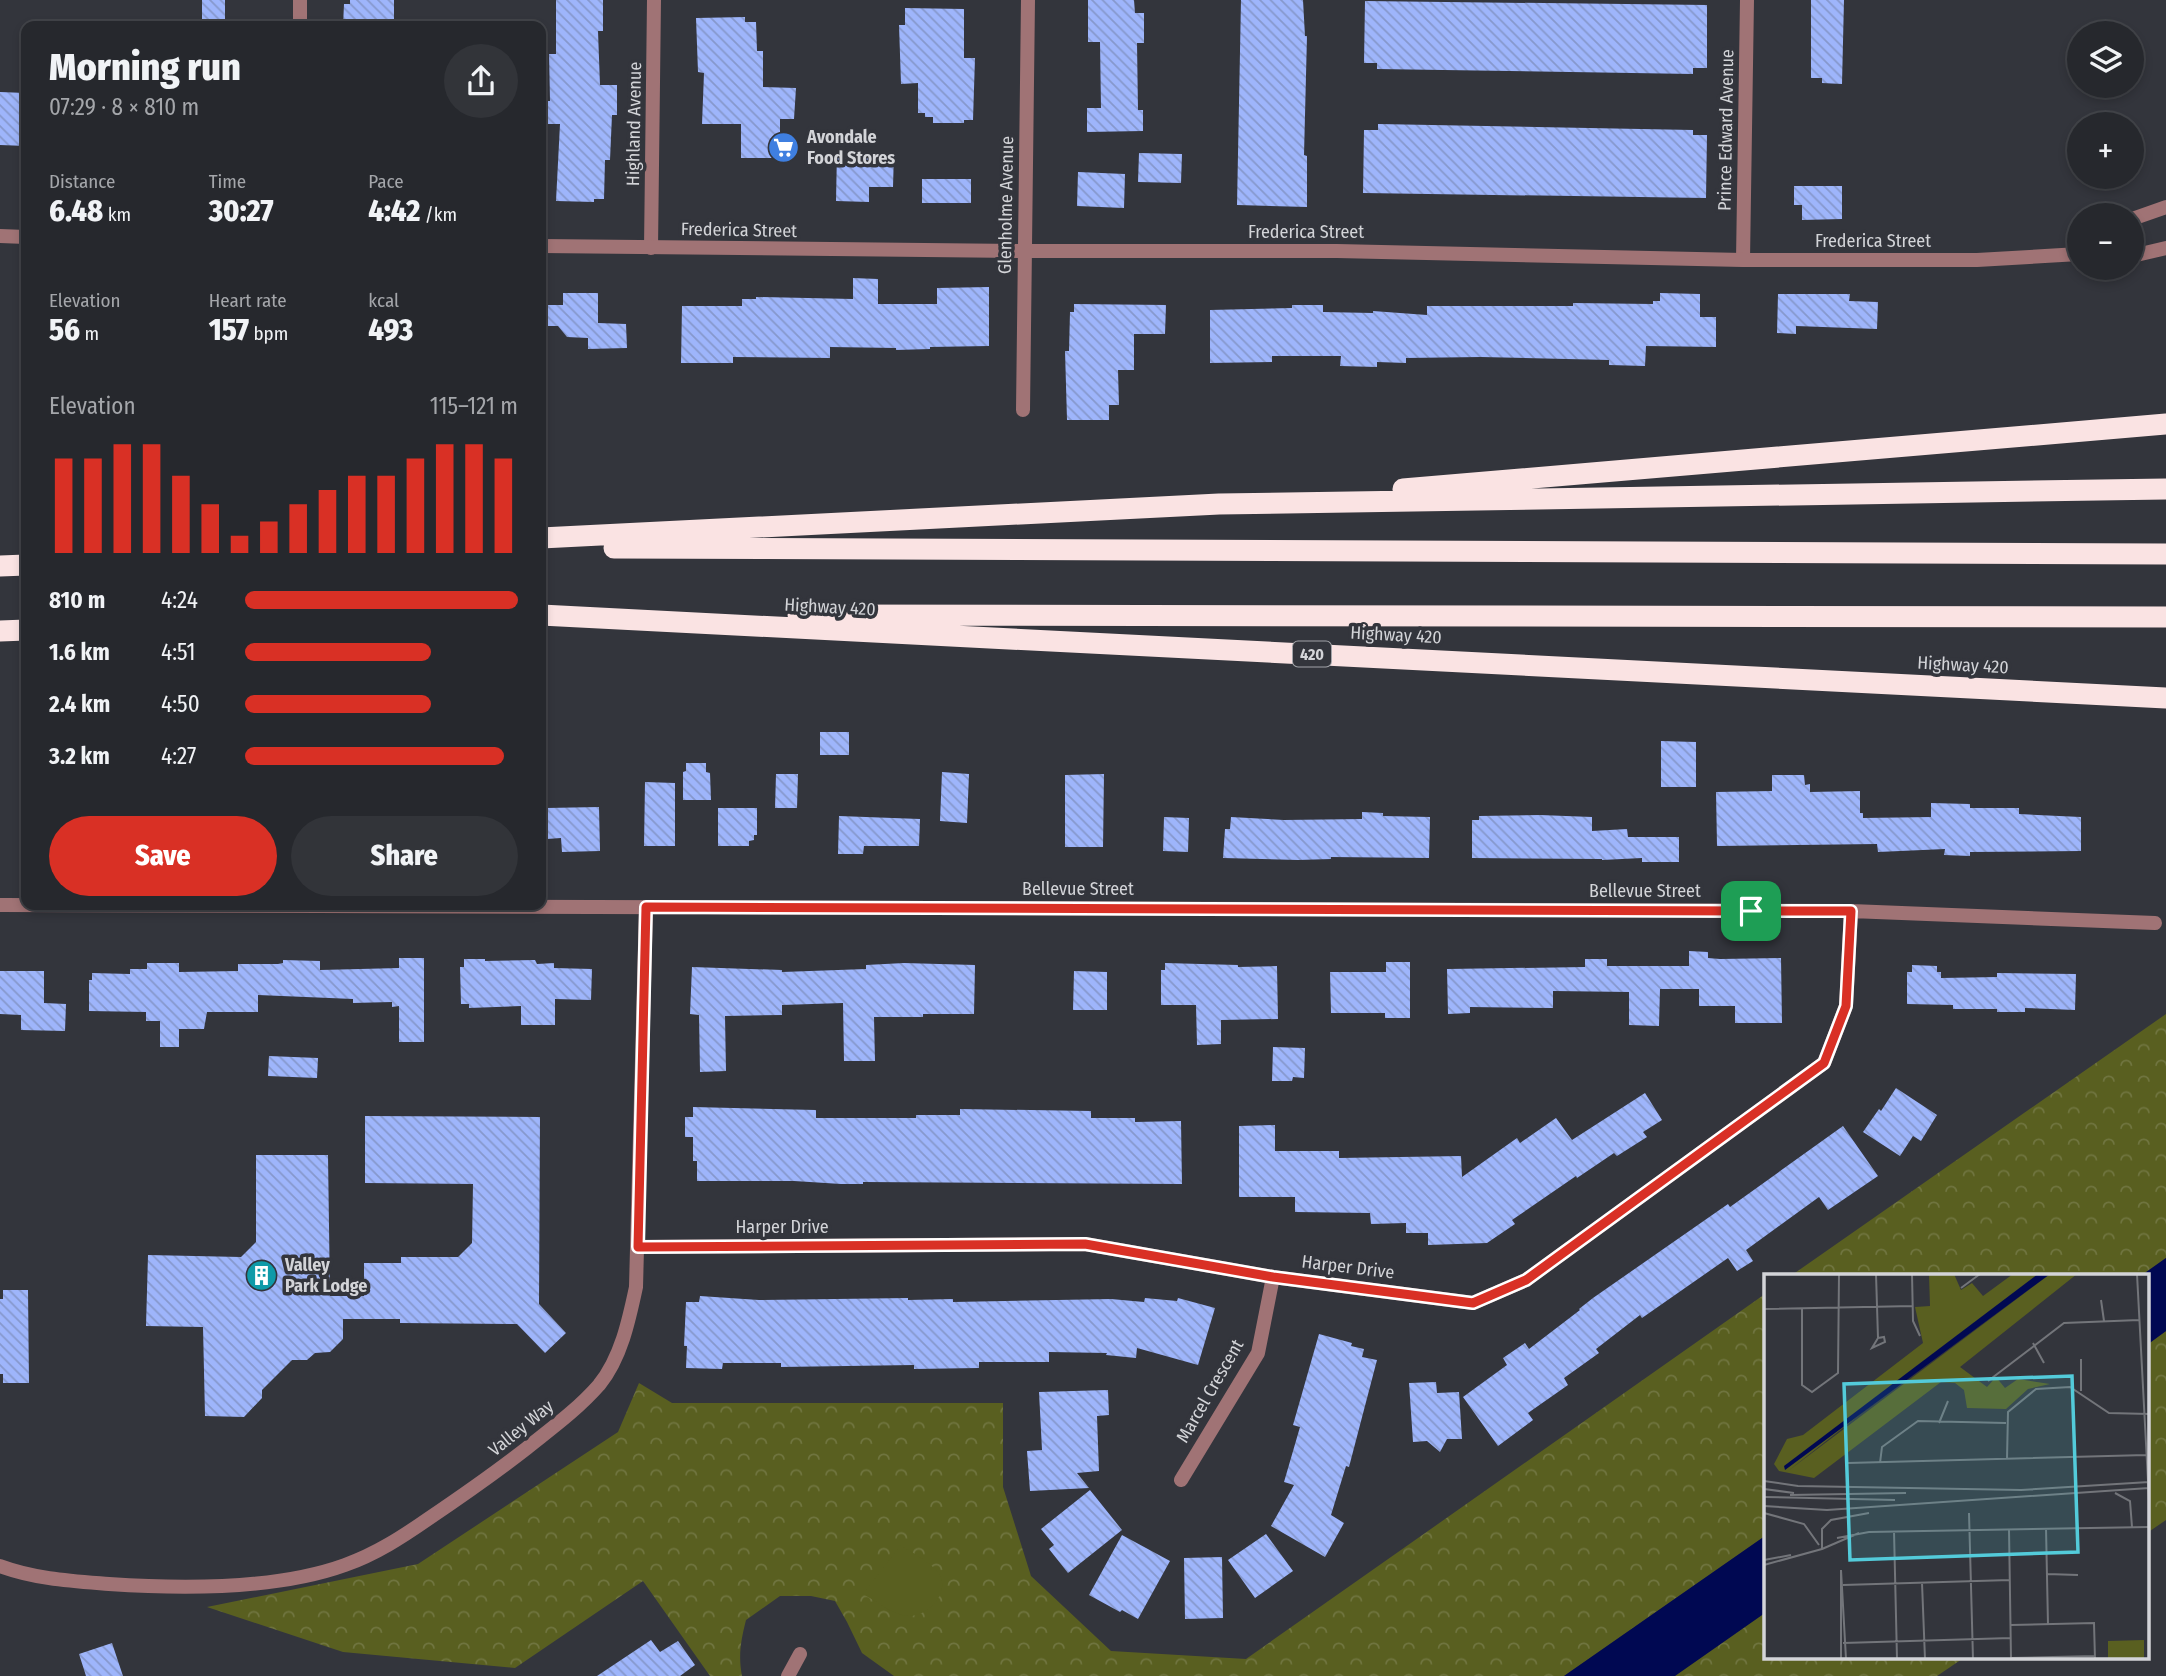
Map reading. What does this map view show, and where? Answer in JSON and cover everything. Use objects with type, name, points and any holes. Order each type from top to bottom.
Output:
[{"type":"highway","points":[[546,538],[1219,504],[2166,424]]},
{"type":"highway","points":[[1219,504],[2166,489]]},
{"type":"highway","points":[[546,548],[2166,554]]},
{"type":"highway","points":[[0,566],[21,565]]},
{"type":"highway","points":[[546,615],[2166,617]]},
{"type":"highway","name":"Highway 420","points":[[546,615],[2166,698]]},
{"type":"highway","points":[[0,631],[21,630]]},
{"type":"street","points":[[300,0],[300,21]]},
{"type":"street","name":"Highland Avenue","points":[[651,248],[654,0]]},
{"type":"street","name":"Glenholme Avenue","points":[[1023,410],[1028,0]]},
{"type":"street","name":"Prince Edward Avenue","points":[[1743,260],[1747,0]]},
{"type":"street","points":[[2144,215],[2166,207]]},
{"type":"street","points":[[0,236],[21,237]]},
{"type":"street","name":"Frederica Street","points":[[546,246],[1337,251],[1743,260],[1978,260],[2067,253]]},
{"type":"street","points":[[2144,253],[2166,248]]},
{"type":"street","name":"Bellevue Street","points":[[0,905],[21,905]]},
{"type":"street","name":"Bellevue Street","points":[[546,907],[1851,911],[2155,923]]},
{"type":"street","name":"Valley Way","points":[[0,1566],[61,1581],[218,1587],[298,1577],[344,1565],[385,1548],[485,1481],[569,1415],[600,1384],[616,1356],[636,1287],[646,907]]},
{"type":"street","name":"Harper Drive","points":[[638,1247],[1085,1244],[1273,1277],[1473,1303],[1526,1280],[1824,1063],[1846,1006],[1851,911]]},
{"type":"street","name":"Marcel Crescent","points":[[1181,1480],[1258,1353],[1273,1277]]},
{"type":"street","points":[[789,1676],[800,1654]]},
{"type":"green space","points":[[2166,1014],[2166,1258],[2143,1274],[1793,1274]]},
{"type":"green space","points":[[1764,1295],[1764,1537],[1564,1676],[894,1676],[862,1653],[835,1601],[811,1596],[780,1596],[746,1620],[740,1661],[742,1676],[710,1676],[643,1581],[515,1668],[343,1652],[207,1607],[418,1564],[618,1432],[639,1383],[672,1403],[1003,1403],[1003,1487],[1031,1576],[1111,1651],[1246,1659]]},
{"type":"green space","points":[[2166,1331],[2166,1520],[2148,1532],[2148,1343]]},
{"type":"green space","points":[[901,1545],[929,1564],[941,1578],[942,1586],[936,1601],[924,1612],[916,1615],[896,1613],[863,1594]]},
{"type":"green space","points":[[1764,1613],[1764,1658],[1964,1658],[1937,1676],[1673,1676]]},
{"type":"shaded area","points":[[2166,1258],[2166,1331],[2148,1344],[2148,1274],[2143,1274]]},
{"type":"shaded area","points":[[1764,1537],[1764,1614],[1675,1676],[1564,1676]]},
{"type":"building","points":[[202,0],[225,0],[225,21],[202,21]]},
{"type":"building","points":[[350,0],[394,0],[394,21],[343,21],[344,4],[350,4]]},
{"type":"building","points":[[556,0],[603,0],[603,31],[598,31],[600,85],[617,85],[617,115],[612,115],[610,160],[605,160],[604,199],[594,199],[594,202],[556,201],[560,124],[546,124],[546,101],[550,101],[549,54],[556,54]]},
{"type":"building","points":[[1088,0],[1134,0],[1135,13],[1144,13],[1144,43],[1137,43],[1138,110],[1143,110],[1143,131],[1087,132],[1087,108],[1101,108],[1100,42],[1088,42]]},
{"type":"building","points":[[1241,0],[1303,0],[1307,36],[1304,155],[1307,156],[1307,207],[1237,205]]},
{"type":"building","points":[[1811,0],[1844,0],[1842,84],[1822,83],[1822,78],[1811,78]]},
{"type":"building","points":[[1365,1],[1707,5],[1707,68],[1693,68],[1693,74],[1377,69],[1377,63],[1364,63]]},
{"type":"building","points":[[905,8],[964,9],[964,58],[975,58],[973,120],[964,120],[964,123],[933,123],[933,117],[918,113],[918,83],[901,84],[899,25],[905,25]]},
{"type":"building","points":[[745,17],[745,22],[756,22],[757,51],[763,51],[763,87],[796,88],[794,119],[780,119],[780,158],[741,158],[741,124],[702,124],[704,73],[698,72],[696,18]]},
{"type":"building","points":[[0,92],[21,93],[21,146],[0,145]]},
{"type":"building","points":[[1378,124],[1693,130],[1693,135],[1707,135],[1706,198],[1363,193],[1364,130],[1378,130]]},
{"type":"building","points":[[837,151],[894,153],[893,187],[869,187],[869,202],[836,201]]},
{"type":"building","points":[[1139,153],[1182,154],[1181,183],[1138,182]]},
{"type":"building","points":[[1078,172],[1125,174],[1124,208],[1077,206]]},
{"type":"building","points":[[922,179],[971,179],[971,203],[922,203]]},
{"type":"building","points":[[1794,186],[1842,186],[1842,219],[1802,220],[1802,205],[1794,205]]},
{"type":"building","points":[[853,278],[878,279],[878,304],[937,304],[937,288],[989,287],[989,346],[896,350],[830,347],[830,358],[733,357],[733,363],[681,363],[682,306],[742,306],[742,299],[756,297],[853,299]]},
{"type":"building","points":[[563,293],[598,293],[598,323],[626,324],[627,348],[588,349],[588,338],[567,337],[558,326],[546,326],[546,305],[563,305]]},
{"type":"building","points":[[1660,293],[1700,294],[1700,317],[1716,317],[1716,347],[1646,346],[1645,366],[1609,365],[1609,360],[1481,357],[1406,358],[1406,363],[1377,362],[1377,367],[1340,366],[1341,356],[1272,356],[1272,362],[1210,363],[1210,310],[1323,305],[1323,312],[1373,311],[1427,315],[1427,306],[1653,304],[1653,301],[1660,301]]},
{"type":"building","points":[[1778,294],[1850,294],[1849,301],[1878,302],[1877,329],[1796,326],[1796,334],[1777,333]]},
{"type":"building","points":[[1074,304],[1166,305],[1165,334],[1134,334],[1134,370],[1118,370],[1119,405],[1109,405],[1109,420],[1067,420],[1065,351],[1069,351],[1070,312],[1074,312]]},
{"type":"building","points":[[820,732],[849,732],[849,755],[820,755]]},
{"type":"building","points":[[1661,741],[1696,742],[1696,787],[1661,787]]},
{"type":"building","points":[[686,763],[706,763],[706,772],[710,773],[711,800],[683,800],[683,772],[686,771]]},
{"type":"building","points":[[942,772],[969,774],[967,823],[940,821]]},
{"type":"building","points":[[776,774],[798,774],[797,808],[775,808]]},
{"type":"building","points":[[1104,774],[1103,847],[1065,847],[1065,775]]},
{"type":"building","points":[[1772,775],[1804,775],[1805,785],[1810,784],[1810,792],[1860,791],[1860,813],[1863,813],[1863,818],[1931,817],[1931,803],[1970,804],[1970,808],[2019,808],[2019,814],[2081,817],[2081,851],[1970,852],[1970,856],[1944,855],[1945,849],[1878,852],[1877,844],[1717,846],[1716,792],[1772,791]]},
{"type":"building","points":[[645,782],[675,783],[675,846],[644,846]]},
{"type":"building","points":[[599,807],[600,851],[562,852],[561,838],[547,839],[546,808]]},
{"type":"building","points":[[718,808],[757,808],[757,835],[754,835],[754,840],[749,841],[749,846],[718,846]]},
{"type":"building","points":[[1362,812],[1383,813],[1383,816],[1430,817],[1429,858],[1223,858],[1225,829],[1230,829],[1231,817],[1284,820],[1362,819]]},
{"type":"building","points":[[839,816],[920,819],[919,846],[864,846],[863,854],[838,854]]},
{"type":"building","points":[[1479,816],[1592,817],[1592,831],[1627,829],[1628,837],[1679,837],[1679,862],[1642,862],[1642,858],[1472,858],[1472,820],[1479,820]]},
{"type":"building","points":[[1164,817],[1189,818],[1188,852],[1163,851]]},
{"type":"building","points":[[1689,951],[1708,952],[1708,958],[1720,959],[1781,958],[1782,1023],[1735,1023],[1735,1006],[1699,1006],[1699,989],[1660,989],[1659,1026],[1629,1025],[1629,992],[1553,991],[1553,1008],[1470,1007],[1470,1013],[1448,1014],[1447,969],[1585,967],[1585,959],[1607,959],[1607,966],[1689,966]]},
{"type":"building","points":[[399,958],[424,958],[424,1042],[399,1042],[399,1006],[392,1007],[392,1002],[353,1003],[353,999],[258,995],[258,1012],[207,1012],[204,1029],[179,1029],[179,1047],[160,1047],[160,1021],[146,1021],[146,1012],[89,1011],[89,980],[92,980],[92,973],[130,974],[130,969],[147,969],[147,963],[179,963],[179,972],[238,971],[238,964],[278,964],[283,963],[283,960],[320,961],[320,970],[399,968]]},
{"type":"building","points":[[464,959],[535,960],[537,964],[554,963],[554,968],[592,969],[591,1000],[555,999],[555,1025],[521,1025],[521,1006],[469,1008],[469,1004],[461,1004],[460,967],[464,967]]},
{"type":"building","points":[[1386,962],[1410,962],[1410,1018],[1385,1018],[1385,1013],[1331,1013],[1330,972],[1386,972]]},
{"type":"building","points":[[1165,963],[1277,966],[1278,1019],[1221,1020],[1221,1044],[1197,1045],[1196,1005],[1161,1005],[1161,970],[1165,970]]},
{"type":"building","points":[[866,965],[975,965],[974,1014],[874,1017],[875,1061],[844,1061],[843,1003],[782,1005],[782,1015],[725,1016],[726,1071],[700,1072],[699,1015],[690,1014],[692,967],[782,972],[866,969]]},
{"type":"building","points":[[1912,965],[1937,966],[1941,978],[1997,977],[1997,973],[2076,974],[2075,1010],[2025,1008],[2025,1012],[1997,1012],[1997,1009],[1953,1009],[1953,1005],[1907,1004],[1907,972],[1912,972]]},
{"type":"building","points":[[0,971],[44,971],[44,1003],[66,1004],[65,1031],[21,1030],[21,1015],[0,1014]]},
{"type":"building","points":[[1074,971],[1107,972],[1107,1010],[1073,1010]]},
{"type":"building","points":[[1273,1047],[1305,1048],[1304,1078],[1272,1081]]},
{"type":"building","points":[[269,1056],[318,1058],[317,1078],[268,1076]]},
{"type":"building","points":[[1896,1088],[1937,1115],[1921,1141],[1913,1136],[1900,1156],[1863,1132]]},
{"type":"building","points":[[1645,1093],[1662,1120],[1643,1132],[1647,1137],[1617,1156],[1614,1153],[1577,1178],[1576,1176],[1512,1220],[1515,1224],[1487,1243],[1428,1245],[1428,1233],[1406,1233],[1406,1223],[1371,1224],[1370,1213],[1295,1212],[1295,1197],[1239,1197],[1239,1126],[1275,1125],[1275,1151],[1339,1151],[1339,1158],[1461,1156],[1462,1177],[1517,1138],[1520,1143],[1556,1118],[1572,1140]]},
{"type":"building","points":[[693,1107],[816,1110],[816,1118],[916,1118],[916,1115],[960,1115],[960,1109],[1091,1111],[1091,1118],[1135,1118],[1135,1122],[1181,1121],[1182,1184],[841,1184],[697,1181],[697,1161],[693,1161],[693,1137],[685,1137],[685,1117],[693,1117]]},
{"type":"building","name":"Valley Park Lodge","points":[[365,1116],[540,1117],[539,1304],[566,1333],[545,1353],[517,1324],[400,1323],[400,1319],[343,1319],[343,1339],[330,1352],[315,1353],[307,1360],[292,1360],[262,1390],[262,1398],[244,1417],[205,1416],[203,1327],[146,1326],[148,1255],[241,1257],[256,1242],[256,1155],[328,1155],[330,1296],[364,1296],[364,1263],[401,1263],[401,1257],[458,1257],[472,1243],[473,1184],[365,1183]]},
{"type":"building","points":[[1843,1126],[1878,1176],[1828,1210],[1819,1197],[1746,1250],[1753,1261],[1737,1271],[1728,1258],[1642,1318],[1640,1315],[1596,1349],[1599,1353],[1564,1378],[1568,1385],[1528,1413],[1533,1420],[1498,1446],[1463,1397],[1507,1365],[1503,1358],[1525,1343],[1529,1349],[1593,1298],[1728,1204],[1730,1207]]},
{"type":"building","points":[[3,1290],[28,1290],[29,1383],[3,1383],[3,1374],[0,1374],[0,1299],[3,1299]]},
{"type":"building","points":[[700,1296],[759,1300],[953,1299],[953,1302],[1111,1299],[1144,1302],[1145,1298],[1177,1301],[1178,1298],[1215,1308],[1198,1365],[1137,1348],[1136,1358],[1106,1355],[1107,1353],[1049,1352],[1049,1362],[979,1362],[979,1368],[914,1369],[914,1365],[781,1367],[781,1363],[723,1363],[722,1369],[686,1368],[686,1302],[699,1302]]},
{"type":"building","points":[[1319,1334],[1352,1343],[1351,1346],[1364,1349],[1362,1357],[1377,1360],[1349,1467],[1346,1466],[1331,1515],[1344,1523],[1325,1557],[1271,1526],[1294,1485],[1284,1482],[1300,1427],[1293,1425]]},
{"type":"building","points":[[1436,1382],[1437,1393],[1459,1392],[1462,1439],[1447,1439],[1440,1452],[1427,1441],[1413,1442],[1409,1383]]},
{"type":"building","points":[[1108,1390],[1109,1415],[1097,1416],[1099,1471],[1077,1473],[1089,1488],[1030,1491],[1027,1451],[1042,1450],[1039,1392]]},
{"type":"building","points":[[1090,1490],[1122,1530],[1068,1573],[1049,1549],[1054,1545],[1041,1529]]},
{"type":"building","points":[[1266,1534],[1293,1571],[1255,1598],[1228,1560]]},
{"type":"building","points":[[1122,1535],[1170,1561],[1138,1619],[1089,1595]]},
{"type":"building","points":[[1222,1557],[1223,1618],[1185,1619],[1184,1558]]},
{"type":"building","points":[[651,1640],[660,1652],[678,1641],[695,1665],[680,1676],[597,1676]]},
{"type":"building","points":[[112,1643],[123,1676],[86,1676],[79,1654]]},
{"type":"place","name":"Avondale Food Stores","points":[[784,147]]},
{"type":"place","name":"Valley Park Lodge","points":[[262,1275]]},
{"type":"route","points":[[646,907],[1751,911],[1851,911],[1846,1006],[1824,1063],[1526,1280],[1473,1303],[1273,1277],[1085,1244],[638,1247],[646,907]]}]
